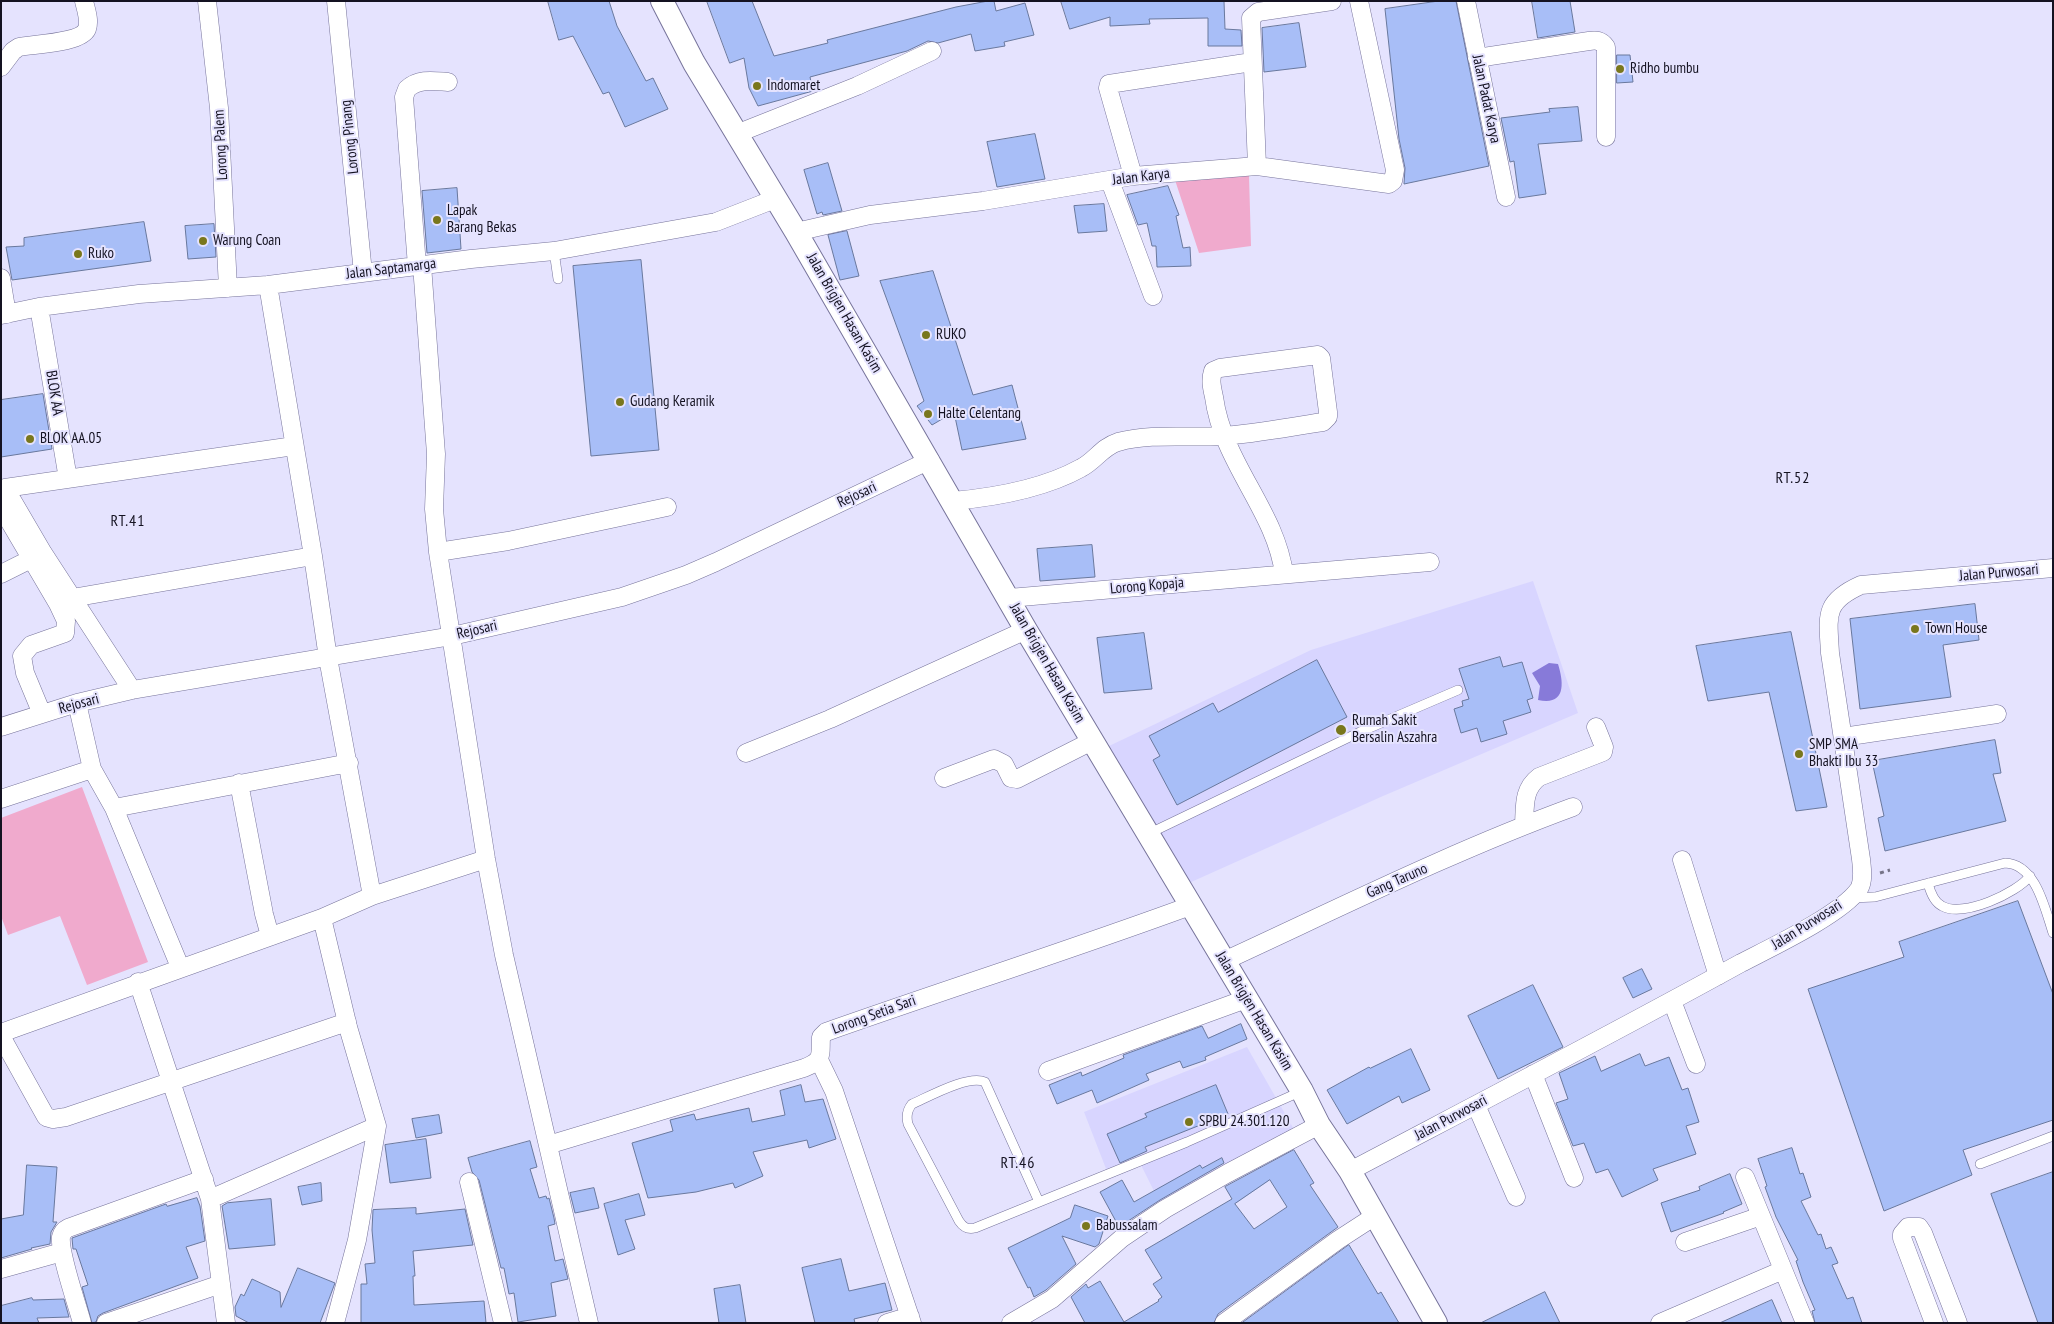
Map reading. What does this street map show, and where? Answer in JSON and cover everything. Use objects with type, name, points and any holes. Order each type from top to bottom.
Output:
[{"type":"street","points":[[1,67],[13,51],[19,47],[73,38],[86,31],[88,23],[84,1]]},
{"type":"street","name":"Lorong Palem","points":[[207,1],[219,108],[228,288]]},
{"type":"street","name":"Lorong Pinang","points":[[336,1],[363,272]]},
{"type":"street","name":"Jalan Brigjen Hasan Kasim","points":[[662,1],[694,63],[930,460],[1026,630],[1302,1091],[1319,1125],[1350,1171],[1436,1323]]},
{"type":"street","name":"Jalan Karya","points":[[796,232],[870,215],[983,201],[1133,176],[1257,166],[1389,184],[1393,181],[1395,170],[1359,1]]},
{"type":"street","name":"Jalan Padat Karya","points":[[1466,1],[1506,197]]},
{"type":"street","points":[[1257,166],[1250,21],[1254,14],[1329,2]]},
{"type":"street","points":[[1477,58],[1589,41],[1598,40],[1604,43],[1606,47],[1606,137]]},
{"type":"street","points":[[736,134],[857,86],[932,51]]},
{"type":"street","points":[[1133,176],[1108,88],[1109,84],[1252,62]]},
{"type":"street","points":[[448,82],[429,80],[418,82],[407,88],[404,97],[436,454],[434,509],[438,552],[486,859],[504,955],[589,1323]]},
{"type":"street","points":[[1110,181],[1153,296]]},
{"type":"street","name":"Jalan Saptamarga","points":[[4,314],[39,307],[139,294],[268,285],[420,265],[554,251],[716,222],[775,199]]},
{"type":"street","points":[[1,278],[4,314]]},
{"type":"street","points":[[268,285],[328,658],[349,763],[372,896]]},
{"type":"street","name":"BLOK AA","points":[[39,307],[68,479]]},
{"type":"street","points":[[953,501],[1028,489],[1059,479],[1082,468],[1102,451],[1119,442],[1155,438],[1223,436],[1326,421],[1328,412],[1321,358],[1318,355],[1220,368],[1213,371],[1211,381],[1216,411],[1223,436],[1279,547],[1284,574]]},
{"type":"street","points":[[132,690],[72,598],[5,488],[294,446]]},
{"type":"street","name":"Rejosari","points":[[1,727],[77,703],[132,690],[452,636],[622,597],[686,575],[930,460]]},
{"type":"street","points":[[1,507],[66,621],[65,633],[31,645],[22,656],[25,673],[42,714]]},
{"type":"street","points":[[438,552],[508,541],[668,507]]},
{"type":"street","points":[[72,598],[313,556]]},
{"type":"street","points":[[1,574],[31,559]]},
{"type":"street","name":"Lorong Kopaja","points":[[1009,598],[1430,562]]},
{"type":"street","name":"Jalan Purwosari","points":[[1350,1171],[1718,976],[1818,921],[1848,899],[1858,889],[1862,878],[1862,859],[1830,653],[1830,609],[1835,600],[1847,591],[1861,585],[2053,568]]},
{"type":"street","points":[[746,753],[830,719],[1026,630]]},
{"type":"street","points":[[77,703],[92,769],[114,808],[180,967]]},
{"type":"street","points":[[1843,737],[1997,714]]},
{"type":"street","points":[[1524,825],[1525,797],[1532,782],[1539,777],[1603,752],[1604,747],[1596,727]]},
{"type":"street","points":[[944,778],[994,759],[1004,764],[1011,778],[1018,779],[1092,741]]},
{"type":"street","points":[[114,808],[349,763]]},
{"type":"street","points":[[1,799],[92,769]]},
{"type":"street","points":[[239,783],[264,914],[270,936]]},
{"type":"street","name":"Gang Taruno","points":[[1224,962],[1383,887],[1524,825],[1573,807]]},
{"type":"street","points":[[347,1022],[66,1117],[53,1119],[46,1117],[1,1034],[138,982],[322,918],[372,896],[486,859]]},
{"type":"street","points":[[1682,860],[1718,976]]},
{"type":"street","name":"Lorong Setia Sari","points":[[819,1060],[822,1037],[826,1032],[962,984],[1093,942],[1190,906]]},
{"type":"street","points":[[322,918],[347,1022],[377,1126],[357,1240],[335,1323]]},
{"type":"street","points":[[138,982],[210,1198],[226,1323]]},
{"type":"street","points":[[1048,1071],[1246,999]]},
{"type":"street","points":[[1672,1001],[1696,1064]]},
{"type":"street","points":[[548,1145],[804,1068],[819,1060],[834,1091],[911,1319],[887,1323]]},
{"type":"street","points":[[1533,1074],[1574,1178]]},
{"type":"street","points":[[1476,1104],[1516,1197]]},
{"type":"street","points":[[1011,1323],[1045,1303],[1122,1238],[1165,1209],[1319,1125]]},
{"type":"street","points":[[210,1198],[377,1126]]},
{"type":"street","points":[[1745,1177],[1805,1323]]},
{"type":"street","points":[[82,1323],[62,1252],[62,1234],[68,1228],[204,1179]]},
{"type":"street","points":[[468,1182],[503,1323]]},
{"type":"street","points":[[1685,1242],[1758,1210]]},
{"type":"street","points":[[1224,1323],[1338,1240],[1376,1216]]},
{"type":"street","points":[[1934,1323],[1902,1238],[1902,1234],[1908,1227],[1919,1227],[1923,1233],[1958,1323]]},
{"type":"street","points":[[1,1269],[62,1252]]},
{"type":"street","points":[[1660,1323],[1783,1270]]},
{"type":"street","points":[[106,1323],[221,1284]]},
{"type":"lane","points":[[554,251],[558,279]]},
{"type":"lane","points":[[1148,834],[1360,732],[1458,690]]},
{"type":"lane","points":[[1848,899],[1875,897],[2005,863],[2014,863],[2030,876],[2043,903],[2053,933]]},
{"type":"lane","points":[[1928,883],[1931,894],[1942,906],[1960,910],[2002,897],[2024,883],[2030,876]]},
{"type":"lane","points":[[1039,1202],[984,1082],[970,1080],[912,1104],[909,1108],[908,1124],[959,1221],[964,1228],[975,1228],[1039,1202],[1186,1142],[1302,1091]]},
{"type":"lane","points":[[1980,1164],[2053,1136]]},
{"type":"shaded area","points":[[1249,175],[1251,246],[1199,253],[1175,180]]},
{"type":"shaded area","name":"Rumah Sakit Bersalin Aszahra","points":[[1533,581],[1578,713],[1383,796],[1189,883],[1109,746],[1311,650]]},
{"type":"shaded area","points":[[1549,663],[1558,664],[1562,685],[1561,691],[1554,700],[1538,700],[1540,686],[1532,673]]},
{"type":"shaded area","points":[[82,787],[148,962],[87,985],[60,916],[8,935],[1,916],[1,818]]},
{"type":"shaded area","name":"SPBU 24.301.120","points":[[1247,1047],[1296,1133],[1162,1207],[1141,1165],[1110,1179],[1084,1112]]},
{"type":"building","points":[[548,1],[609,1],[617,26],[646,81],[653,78],[668,109],[625,127],[609,92],[603,94],[573,36],[559,40]]},
{"type":"building","points":[[707,1],[752,1],[774,56],[828,43],[827,40],[956,7],[988,1],[994,1],[996,11],[1025,3],[1034,35],[1004,42],[1005,46],[975,51],[971,34],[938,43],[928,41],[907,51],[810,77],[813,91],[758,106],[749,88],[744,58],[730,63]]},
{"type":"building","points":[[1061,1],[1224,1],[1225,29],[1241,30],[1242,46],[1208,46],[1208,18],[1149,19],[1150,24],[1110,26],[1110,17],[1070,29]]},
{"type":"building","points":[[1439,1],[1456,1],[1489,166],[1404,184],[1405,168],[1399,139],[1385,9]]},
{"type":"building","points":[[1532,1],[1570,1],[1575,32],[1538,38]]},
{"type":"building","points":[[1299,23],[1306,67],[1264,72],[1262,28]]},
{"type":"building","name":"Ridho bumbu","points":[[1617,55],[1630,55],[1633,82],[1617,83]]},
{"type":"building","points":[[1578,107],[1582,141],[1538,144],[1546,194],[1519,198],[1514,161],[1510,162],[1501,118],[1550,112],[1549,109]]},
{"type":"building","points":[[1035,134],[1045,179],[997,187],[987,142]]},
{"type":"building","points":[[828,163],[842,211],[823,215],[822,212],[817,214],[804,170]]},
{"type":"building","points":[[1168,186],[1179,215],[1176,216],[1183,248],[1190,247],[1191,266],[1157,267],[1156,246],[1152,246],[1147,223],[1138,225],[1127,195]]},
{"type":"building","name":"Lapak Barang Bekas","points":[[457,188],[461,249],[427,253],[422,191]]},
{"type":"building","points":[[1104,204],[1107,231],[1078,233],[1074,206]]},
{"type":"building","name":"Ruko","points":[[144,222],[151,261],[12,280],[6,247],[24,246],[24,238]]},
{"type":"building","name":"Warung Coan","points":[[214,224],[216,257],[188,259],[185,226]]},
{"type":"building","points":[[847,231],[859,276],[840,280],[828,235]]},
{"type":"building","name":"Gudang Keramik","points":[[641,260],[659,450],[591,456],[573,266]]},
{"type":"building","points":[[933,271],[973,395],[1012,385],[1026,439],[962,450],[954,412],[932,425],[917,406],[924,401],[880,281]]},
{"type":"building","points":[[43,394],[52,449],[1,457],[1,400]]},
{"type":"building","points":[[1092,545],[1095,577],[1040,581],[1037,549]]},
{"type":"building","points":[[1975,604],[1979,640],[1943,645],[1951,697],[1860,709],[1850,619]]},
{"type":"building","name":"SMP SMA Bhakti Ibu 33","points":[[1791,632],[1827,807],[1796,811],[1769,692],[1708,701],[1696,646]]},
{"type":"building","points":[[1144,633],[1152,689],[1104,693],[1097,638]]},
{"type":"building","points":[[1500,657],[1503,667],[1522,662],[1533,698],[1527,700],[1531,712],[1503,721],[1507,734],[1481,742],[1477,728],[1461,733],[1454,709],[1463,706],[1462,701],[1469,699],[1459,669]]},
{"type":"building","points":[[1317,660],[1347,717],[1177,805],[1153,760],[1160,756],[1149,736],[1213,703],[1218,712]]},
{"type":"building","points":[[1995,740],[2001,773],[1993,774],[2006,821],[1885,851],[1878,818],[1884,816],[1872,761]]},
{"type":"building","points":[[2018,901],[2053,994],[2053,1120],[1963,1150],[1972,1175],[1884,1211],[1808,989],[1904,957],[1899,942]]},
{"type":"building","points":[[1642,969],[1652,989],[1633,998],[1623,978]]},
{"type":"building","points":[[1533,985],[1563,1047],[1498,1079],[1468,1016]]},
{"type":"building","points":[[1241,1024],[1247,1039],[1205,1057],[1206,1060],[1183,1068],[1180,1061],[1146,1074],[1149,1080],[1097,1103],[1092,1090],[1057,1104],[1049,1085],[1081,1072],[1082,1076],[1124,1058],[1123,1055],[1202,1026],[1208,1038]]},
{"type":"building","points":[[1411,1049],[1430,1090],[1402,1103],[1399,1096],[1347,1124],[1327,1090],[1369,1067]]},
{"type":"building","points":[[1640,1054],[1645,1066],[1669,1057],[1682,1090],[1688,1088],[1699,1122],[1686,1126],[1696,1154],[1653,1169],[1658,1180],[1622,1197],[1608,1169],[1596,1173],[1584,1143],[1573,1146],[1556,1103],[1568,1099],[1559,1073],[1595,1056],[1601,1071]]},
{"type":"building","points":[[801,1085],[805,1102],[823,1099],[836,1139],[809,1148],[807,1140],[753,1152],[763,1176],[735,1188],[733,1183],[696,1192],[648,1198],[632,1143],[673,1131],[670,1120],[694,1114],[696,1120],[749,1108],[752,1122],[785,1115],[780,1091]]},
{"type":"building","points":[[1216,1085],[1228,1114],[1145,1147],[1147,1151],[1120,1163],[1107,1134],[1147,1117],[1145,1114]]},
{"type":"building","points":[[439,1115],[442,1133],[416,1138],[412,1119]]},
{"type":"building","points":[[426,1139],[431,1178],[390,1183],[385,1145]]},
{"type":"building","points":[[530,1141],[537,1167],[530,1169],[539,1198],[546,1196],[547,1199],[549,1198],[554,1218],[555,1224],[548,1226],[555,1261],[563,1259],[568,1279],[551,1283],[556,1316],[518,1322],[514,1293],[509,1294],[504,1268],[501,1268],[479,1180],[472,1172],[468,1158]]},
{"type":"building","points":[[1792,1148],[1800,1174],[1803,1173],[1811,1197],[1801,1201],[1818,1235],[1821,1234],[1826,1249],[1831,1247],[1838,1263],[1832,1265],[1847,1299],[1853,1297],[1862,1323],[1815,1323],[1812,1311],[1815,1310],[1803,1282],[1796,1261],[1798,1260],[1776,1217],[1765,1187],[1767,1186],[1758,1159]]},
{"type":"building","points":[[1294,1150],[1314,1183],[1310,1185],[1338,1227],[1218,1314],[1214,1323],[1085,1323],[1071,1297],[1086,1284],[1088,1288],[1100,1281],[1124,1322],[1159,1301],[1162,1297],[1153,1284],[1162,1278],[1145,1250],[1232,1199],[1225,1187]],"holes":[[[1270,1180],[1287,1207],[1254,1229],[1235,1204]]]},
{"type":"building","points":[[1222,1158],[1224,1163],[1160,1200],[1119,1227],[1100,1192],[1122,1180],[1134,1202],[1200,1165],[1202,1168]]},
{"type":"building","points":[[27,1165],[57,1167],[53,1222],[57,1222],[51,1232],[50,1244],[1,1258],[1,1219],[23,1215]]},
{"type":"building","points":[[2053,1172],[2053,1323],[2038,1323],[1991,1194]]},
{"type":"building","points":[[1730,1174],[1742,1204],[1724,1213],[1671,1232],[1661,1203],[1700,1190],[1699,1187]]},
{"type":"building","points":[[321,1183],[322,1201],[302,1205],[298,1187]]},
{"type":"building","points":[[594,1188],[599,1208],[575,1213],[570,1193]]},
{"type":"building","points":[[639,1194],[645,1215],[625,1220],[635,1249],[618,1255],[604,1204]]},
{"type":"building","points":[[197,1198],[205,1241],[186,1247],[198,1278],[103,1313],[98,1316],[96,1322],[92,1323],[82,1287],[88,1285],[76,1249],[73,1249],[72,1238],[166,1204],[167,1206]]},
{"type":"building","points":[[271,1199],[275,1245],[229,1249],[222,1206],[227,1203]]},
{"type":"building","points":[[1075,1205],[1108,1216],[1099,1244],[1095,1247],[1062,1236],[1076,1264],[1046,1290],[1034,1297],[1008,1248],[1070,1218]]},
{"type":"building","points":[[416,1208],[416,1214],[465,1209],[473,1245],[413,1251],[415,1276],[413,1276],[414,1305],[484,1301],[486,1323],[361,1323],[361,1284],[367,1284],[365,1264],[375,1263],[372,1230],[373,1210]]},
{"type":"building","points":[[1349,1245],[1378,1294],[1381,1292],[1399,1323],[1242,1323]]},
{"type":"building","points":[[841,1259],[849,1291],[885,1283],[892,1310],[854,1319],[855,1323],[815,1323],[802,1268]]},
{"type":"building","points":[[298,1268],[335,1283],[320,1323],[249,1323],[236,1316],[235,1307],[241,1294],[244,1296],[252,1279],[280,1292],[281,1307]]},
{"type":"building","points":[[740,1285],[746,1323],[719,1323],[714,1289]]},
{"type":"building","points":[[1545,1292],[1560,1323],[1481,1323]]},
{"type":"building","points":[[32,1298],[33,1300],[64,1299],[69,1317],[37,1318],[39,1323],[1,1323],[1,1306]]},
{"type":"building","points":[[1772,1300],[1782,1323],[1720,1323]]},
{"type":"place","name":"Ridho bumbu","points":[[1620,69]]},
{"type":"place","name":"Indomaret","points":[[757,86]]},
{"type":"place","name":"Lapak Barang Bekas","points":[[437,220]]},
{"type":"place","name":"Warung Coan","points":[[203,241]]},
{"type":"place","name":"Ruko","points":[[78,254]]},
{"type":"place","name":"RUKO","points":[[926,335]]},
{"type":"place","name":"Gudang Keramik","points":[[620,402]]},
{"type":"place","name":"Halte Celentang","points":[[928,414]]},
{"type":"place","name":"BLOK AA.05","points":[[30,439]]},
{"type":"place","name":"Town House","points":[[1915,629]]},
{"type":"place","name":"Rumah Sakit Bersalin Aszahra","points":[[1341,730]]},
{"type":"place","name":"SMP SMA Bhakti Ibu 33","points":[[1799,754]]},
{"type":"place","name":"SPBU 24.301.120","points":[[1189,1122]]},
{"type":"place","name":"Babussalam","points":[[1086,1226]]},
{"type":"district","name":"RT.52","points":[[1793,478]]},
{"type":"district","name":"RT.41","points":[[128,521]]},
{"type":"district","name":"RT.46","points":[[1018,1163]]}]
